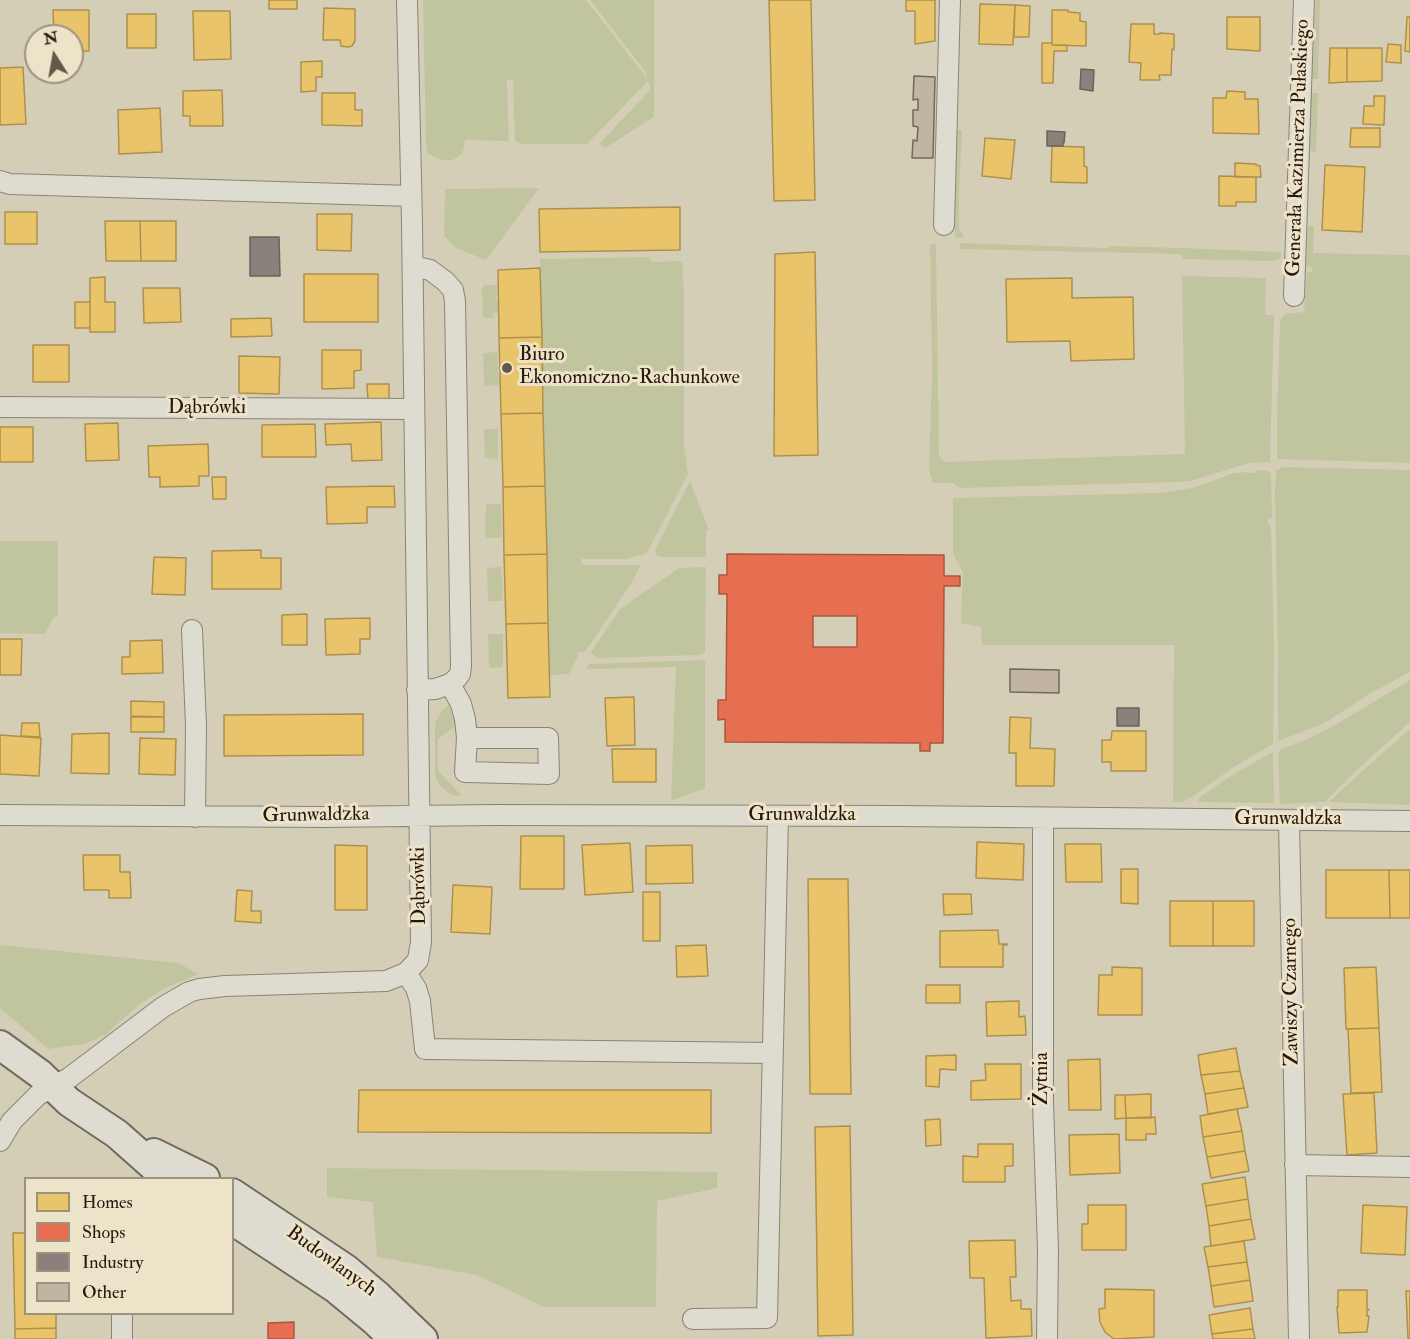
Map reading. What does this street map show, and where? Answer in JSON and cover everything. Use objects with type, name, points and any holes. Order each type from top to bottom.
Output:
[{"type":"main road","points":[[0,1045],[35,1070],[69,1102],[117,1134],[201,1177]]},
{"type":"main road","points":[[117,1134],[168,1177]]},
{"type":"main road","name":"Budowlanych","points":[[234,1194],[346,1269],[423,1339]]},
{"type":"main road","name":"Budowlanych","points":[[234,1221],[335,1288],[394,1339]]},
{"type":"street","name":"Dąbrówki","points":[[406,973],[418,960],[420,949],[413,266],[407,0]]},
{"type":"street","points":[[944,225],[950,0]]},
{"type":"street","name":"Generała Kazimierza Pułaskiego","points":[[1294,296],[1304,0]]},
{"type":"street","points":[[0,181],[10,184],[411,196]]},
{"type":"street","points":[[413,266],[430,270],[445,280],[453,290],[455,301],[461,666],[458,678],[450,684],[435,689],[417,690]]},
{"type":"street","name":"Dąbrówki","points":[[0,407],[414,410]]},
{"type":"street","points":[[192,630],[196,725],[195,817]]},
{"type":"street","points":[[450,684],[465,718],[467,738]]},
{"type":"street","name":"Grunwaldzka","points":[[0,815],[778,816],[1410,821]]},
{"type":"street","points":[[693,1319],[767,1318],[778,816]]},
{"type":"street","name":"Żytnia","points":[[1043,818],[1043,1104],[1048,1249],[1047,1339]]},
{"type":"street","name":"Zawiszy Czarnego","points":[[1289,820],[1299,1339]]},
{"type":"street","points":[[0,1141],[9,1125],[38,1095],[76,1073],[163,1007],[194,990],[225,986],[380,982],[406,973],[416,988],[420,1001],[425,1049],[772,1053]]},
{"type":"street","points":[[1295,1165],[1410,1167]]},
{"type":"street","points":[[122,1315],[122,1339]]},
{"type":"green space","points":[[423,0],[586,0],[647,78],[645,71],[590,0],[654,0],[654,117],[605,148],[599,144],[651,89],[648,81],[587,144],[522,144],[515,141],[513,80],[507,80],[509,141],[465,140],[463,151],[453,160],[434,157],[427,152],[426,143]]},
{"type":"green space","points":[[1316,0],[1320,0],[1318,79],[1312,79]]},
{"type":"green space","points":[[1311,93],[1318,93],[1316,152],[1310,151]]},
{"type":"green space","points":[[957,130],[962,130],[959,229],[963,238],[955,237]]},
{"type":"green space","points":[[539,188],[486,260],[456,248],[444,236],[445,189]]},
{"type":"green space","points":[[1308,226],[1314,226],[1313,253],[1410,255],[1410,463],[1277,459],[1280,320],[1285,314],[1304,312],[1307,272],[1312,272],[1312,267],[1306,266]]},
{"type":"green space","points":[[962,243],[1181,248],[1279,252],[1282,254],[1279,260],[1272,261],[1182,259],[1181,254],[961,249],[959,245]]},
{"type":"green space","points":[[930,244],[936,244],[939,456],[945,462],[1185,454],[1182,276],[1266,278],[1265,315],[1274,315],[1270,462],[1249,463],[1180,482],[960,488],[953,483],[933,483],[929,470],[932,373]]},
{"type":"green space","points":[[649,257],[653,262],[679,261],[682,263],[684,446],[688,474],[648,551],[643,555],[628,559],[581,559],[582,565],[641,565],[585,652],[577,652],[578,656],[569,674],[550,675],[540,259]]},
{"type":"green space","points":[[484,285],[497,285],[496,301],[499,302],[497,308],[499,308],[499,313],[493,313],[496,318],[485,318],[483,315],[482,288]]},
{"type":"green space","points":[[497,352],[499,385],[484,386],[483,353]]},
{"type":"green space","points":[[484,429],[498,429],[498,459],[485,458]]},
{"type":"green space","points":[[1283,467],[1410,470],[1410,672],[1371,693],[1323,724],[1278,741],[1275,493],[1276,471]]},
{"type":"green space","points":[[1262,470],[1270,472],[1271,476],[1272,518],[1268,519],[1268,525],[1271,525],[1274,644],[1273,744],[1234,767],[1193,796],[1182,802],[1173,802],[1174,645],[982,645],[981,627],[961,623],[963,572],[953,554],[953,498],[1161,493],[1193,488],[1234,473],[1256,473]]},
{"type":"green space","points":[[690,481],[709,530],[706,530],[706,557],[660,557],[656,555],[655,550]]},
{"type":"green space","points":[[486,504],[501,504],[502,538],[485,536]]},
{"type":"green space","points":[[0,541],[58,541],[58,616],[54,617],[45,634],[0,633]]},
{"type":"green space","points":[[501,567],[502,601],[488,601],[487,568]]},
{"type":"green space","points":[[706,567],[705,653],[599,658],[593,655],[591,652],[620,609],[679,568]]},
{"type":"green space","points":[[488,634],[503,634],[503,667],[489,668]]},
{"type":"green space","points":[[705,660],[705,787],[704,790],[671,801],[676,667],[587,669],[585,671],[589,664]]},
{"type":"green space","points":[[1410,680],[1410,722],[1325,802],[1280,804],[1278,754],[1280,750],[1330,728]]},
{"type":"green space","points":[[449,705],[455,723],[454,727],[438,739],[438,770],[460,794],[459,797],[448,793],[441,787],[436,779],[435,771],[435,723],[441,712]]},
{"type":"green space","points":[[1410,729],[1410,805],[1329,802],[1361,772]]},
{"type":"green space","points":[[1273,752],[1274,803],[1198,802],[1200,797],[1237,772]]},
{"type":"green space","points":[[0,945],[178,963],[198,974],[165,988],[140,1004],[105,1035],[84,1044],[48,1049],[0,1008]]},
{"type":"green space","points":[[327,1168],[717,1172],[717,1188],[657,1201],[656,1307],[544,1307],[477,1275],[377,1257],[373,1202],[327,1197]]},
{"type":"building: Homes","points":[[269,0],[297,0],[297,9],[269,9]]},
{"type":"building: Homes","points":[[769,0],[811,0],[815,200],[774,201]]},
{"type":"building: Homes","points":[[906,0],[935,0],[935,41],[915,44],[915,11],[906,11]]},
{"type":"building: Homes","points":[[980,4],[1015,5],[1013,45],[979,44]]},
{"type":"building: Homes","points":[[1015,5],[1030,6],[1029,37],[1014,37]]},
{"type":"building: Homes","points":[[324,8],[355,9],[355,41],[352,46],[341,46],[340,40],[323,40]]},
{"type":"building: Homes","points":[[53,10],[89,10],[89,51],[84,51],[84,24],[54,24]]},
{"type":"building: Homes","points":[[1052,10],[1080,13],[1080,21],[1086,22],[1086,46],[1052,45]]},
{"type":"building: Homes","points":[[193,11],[230,11],[231,59],[194,60]]},
{"type":"building: Homes","points":[[127,14],[156,14],[156,48],[127,48]]},
{"type":"building: Homes","points":[[1227,17],[1260,17],[1260,51],[1227,49]]},
{"type":"building: Homes","points":[[1407,17],[1410,17],[1410,52],[1405,51]]},
{"type":"building: Homes","points":[[1131,24],[1154,24],[1154,34],[1174,34],[1171,75],[1159,75],[1160,80],[1140,80],[1141,63],[1129,62]]},
{"type":"building: Homes","points":[[1042,43],[1067,45],[1067,51],[1054,51],[1053,83],[1042,83]]},
{"type":"building: Homes","points":[[1388,44],[1401,45],[1401,63],[1386,62]]},
{"type":"building: Homes","points":[[1330,48],[1347,48],[1347,82],[1329,83]]},
{"type":"building: Homes","points":[[1347,48],[1382,48],[1382,81],[1347,82]]},
{"type":"building: Homes","points":[[322,61],[322,77],[316,77],[316,91],[301,92],[301,62]]},
{"type":"building: Homes","points":[[23,67],[26,124],[0,125],[0,68]]},
{"type":"building: Homes","points":[[222,90],[223,126],[190,126],[190,116],[183,116],[183,91]]},
{"type":"building: Homes","points":[[1227,91],[1245,92],[1245,99],[1258,99],[1259,134],[1213,133],[1213,98],[1226,98]]},
{"type":"building: Homes","points":[[322,93],[355,93],[355,110],[362,110],[362,126],[322,125]]},
{"type":"building: Homes","points":[[1374,96],[1385,96],[1384,125],[1363,124],[1364,106],[1374,106]]},
{"type":"building: Homes","points":[[160,108],[162,152],[119,154],[118,110]]},
{"type":"building: Homes","points":[[1351,128],[1380,128],[1380,147],[1350,147]]},
{"type":"building: Homes","points":[[985,138],[1015,140],[1011,179],[982,176]]},
{"type":"building: Homes","points":[[1052,146],[1084,147],[1087,183],[1051,182]]},
{"type":"building: Homes","points":[[1235,163],[1260,166],[1261,177],[1235,177]]},
{"type":"building: Homes","points":[[1325,165],[1365,167],[1362,232],[1322,230]]},
{"type":"building: Homes","points":[[1219,176],[1256,177],[1256,202],[1236,202],[1236,206],[1219,206]]},
{"type":"building: Homes","points":[[680,207],[680,250],[540,252],[539,209]]},
{"type":"building: Homes","points":[[5,212],[37,212],[37,244],[5,244]]},
{"type":"building: Homes","points":[[317,214],[352,214],[351,251],[317,250]]},
{"type":"building: Homes","points":[[105,221],[140,221],[141,261],[106,261]]},
{"type":"building: Homes","points":[[140,221],[176,221],[176,261],[141,261]]},
{"type":"building: Homes","points":[[815,252],[818,455],[774,456],[775,254]]},
{"type":"building: Homes","points":[[540,268],[542,337],[499,338],[498,270]]},
{"type":"building: Homes","points":[[304,274],[378,274],[378,322],[304,322]]},
{"type":"building: Homes","points":[[105,277],[105,302],[115,302],[115,332],[90,332],[90,278]]},
{"type":"building: Homes","points":[[1072,278],[1072,298],[1133,297],[1134,359],[1071,361],[1070,341],[1007,342],[1006,279]]},
{"type":"building: Homes","points":[[143,288],[180,288],[181,322],[144,323]]},
{"type":"building: Homes","points":[[75,302],[90,302],[90,328],[75,328]]},
{"type":"building: Homes","points":[[271,318],[272,336],[231,337],[231,319]]},
{"type":"building: Homes","points":[[542,337],[543,413],[501,414],[499,338]]},
{"type":"building: Homes","points":[[33,345],[69,345],[69,382],[33,382]]},
{"type":"building: Homes","points":[[322,350],[361,350],[361,370],[354,371],[354,388],[322,389]]},
{"type":"building: Homes","points":[[239,356],[280,357],[279,394],[239,393]]},
{"type":"building: Homes","points":[[367,384],[389,384],[389,401],[368,401]]},
{"type":"building: Homes","points":[[543,413],[545,486],[503,487],[501,414]]},
{"type":"building: Homes","points":[[381,422],[382,460],[352,461],[351,444],[326,445],[325,424]]},
{"type":"building: Homes","points":[[118,423],[119,460],[86,461],[85,424]]},
{"type":"building: Homes","points":[[315,424],[316,457],[262,457],[262,425]]},
{"type":"building: Homes","points":[[0,427],[33,427],[33,462],[0,462]]},
{"type":"building: Homes","points":[[208,444],[209,476],[199,476],[199,486],[160,487],[160,477],[149,477],[148,446]]},
{"type":"building: Homes","points":[[212,477],[226,477],[226,499],[213,499]]},
{"type":"building: Homes","points":[[394,486],[395,507],[367,507],[367,523],[327,524],[326,487]]},
{"type":"building: Homes","points":[[545,486],[547,554],[504,555],[503,487]]},
{"type":"building: Homes","points":[[261,550],[261,558],[281,558],[281,589],[212,589],[212,551]]},
{"type":"building: Homes","points":[[547,554],[548,623],[506,624],[504,555]]},
{"type":"building: Homes","points":[[154,557],[186,558],[185,595],[152,594]]},
{"type":"building: Homes","points":[[307,614],[307,645],[282,645],[282,615]]},
{"type":"building: Homes","points":[[370,618],[370,639],[360,639],[360,654],[326,655],[325,619]]},
{"type":"building: Homes","points":[[548,623],[550,697],[508,698],[506,624]]},
{"type":"building: Homes","points":[[0,639],[22,639],[21,675],[0,675]]},
{"type":"building: Homes","points":[[162,640],[163,673],[122,674],[122,657],[130,657],[130,641]]},
{"type":"building: Homes","points":[[634,697],[635,745],[607,746],[605,698]]},
{"type":"building: Homes","points":[[131,701],[164,702],[164,717],[131,716]]},
{"type":"building: Homes","points":[[363,714],[363,755],[224,756],[224,715]]},
{"type":"building: Homes","points":[[131,717],[164,717],[164,732],[131,732]]},
{"type":"building: Homes","points":[[1010,717],[1031,718],[1030,748],[1055,749],[1054,786],[1016,786],[1016,753],[1009,753]]},
{"type":"building: Homes","points":[[22,723],[39,723],[40,737],[21,736]]},
{"type":"building: Homes","points":[[1112,731],[1146,731],[1146,771],[1111,771],[1111,762],[1102,762],[1102,740],[1111,740]]},
{"type":"building: Homes","points":[[109,733],[109,774],[71,773],[72,734]]},
{"type":"building: Homes","points":[[0,735],[41,738],[39,776],[0,774]]},
{"type":"building: Homes","points":[[140,738],[176,739],[175,775],[139,774]]},
{"type":"building: Homes","points":[[612,749],[656,749],[656,782],[613,782]]},
{"type":"building: Homes","points":[[521,836],[564,836],[564,889],[520,889]]},
{"type":"building: Homes","points":[[977,842],[1024,844],[1023,880],[976,878]]},
{"type":"building: Homes","points":[[630,843],[633,892],[585,895],[582,845]]},
{"type":"building: Homes","points":[[1065,844],[1101,844],[1102,882],[1066,882]]},
{"type":"building: Homes","points":[[335,845],[367,846],[367,910],[335,910]]},
{"type":"building: Homes","points":[[692,845],[693,883],[646,884],[646,846]]},
{"type":"building: Homes","points":[[83,855],[120,855],[120,872],[130,872],[131,898],[109,898],[109,890],[84,890]]},
{"type":"building: Homes","points":[[1121,869],[1138,869],[1138,904],[1121,903]]},
{"type":"building: Homes","points":[[1326,870],[1389,870],[1390,918],[1326,918]]},
{"type":"building: Homes","points":[[1389,870],[1410,870],[1410,918],[1390,918]]},
{"type":"building: Homes","points":[[808,879],[848,879],[851,1094],[810,1094]]},
{"type":"building: Homes","points":[[453,885],[492,887],[490,934],[451,932]]},
{"type":"building: Homes","points":[[237,890],[252,891],[251,911],[261,911],[261,923],[235,921]]},
{"type":"building: Homes","points":[[643,892],[660,892],[660,941],[643,941]]},
{"type":"building: Homes","points":[[943,894],[971,894],[972,914],[944,915]]},
{"type":"building: Homes","points":[[1170,901],[1213,901],[1213,946],[1170,946]]},
{"type":"building: Homes","points":[[1213,901],[1254,901],[1254,946],[1213,946]]},
{"type":"building: Homes","points":[[998,930],[999,944],[1007,944],[1003,945],[1003,967],[940,967],[940,931]]},
{"type":"building: Homes","points":[[706,945],[708,976],[677,977],[676,946]]},
{"type":"building: Homes","points":[[1112,967],[1142,968],[1142,1015],[1098,1015],[1099,975],[1112,975]]},
{"type":"building: Homes","points":[[1376,967],[1379,1028],[1346,1029],[1344,968]]},
{"type":"building: Homes","points":[[926,985],[960,985],[960,1003],[926,1003]]},
{"type":"building: Homes","points":[[1019,1001],[1019,1017],[1025,1016],[1026,1035],[987,1036],[986,1002]]},
{"type":"building: Homes","points":[[1379,1028],[1382,1092],[1351,1093],[1348,1029]]},
{"type":"building: Homes","points":[[1236,1048],[1240,1071],[1201,1075],[1198,1055]]},
{"type":"building: Homes","points":[[956,1055],[956,1070],[940,1069],[939,1087],[926,1086],[926,1056]]},
{"type":"building: Homes","points":[[1100,1059],[1101,1110],[1069,1110],[1068,1060]]},
{"type":"building: Homes","points":[[985,1064],[1021,1064],[1021,1099],[971,1100],[971,1081],[986,1080]]},
{"type":"building: Homes","points":[[1240,1071],[1244,1088],[1205,1094],[1201,1075]]},
{"type":"building: Homes","points":[[1244,1088],[1248,1107],[1208,1114],[1205,1094]]},
{"type":"building: Homes","points":[[359,1090],[711,1090],[711,1133],[358,1132]]},
{"type":"building: Homes","points":[[1374,1093],[1377,1153],[1347,1155],[1343,1094]]},
{"type":"building: Homes","points":[[1151,1094],[1151,1118],[1126,1118],[1125,1095]]},
{"type":"building: Homes","points":[[1115,1095],[1125,1095],[1126,1118],[1115,1119]]},
{"type":"building: Homes","points":[[1237,1109],[1242,1131],[1203,1137],[1200,1116]]},
{"type":"building: Homes","points":[[1155,1117],[1156,1134],[1146,1134],[1146,1140],[1126,1140],[1126,1118]]},
{"type":"building: Homes","points":[[940,1119],[941,1145],[926,1146],[925,1120]]},
{"type":"building: Homes","points":[[850,1126],[853,1335],[818,1336],[815,1127]]},
{"type":"building: Homes","points":[[1242,1131],[1245,1151],[1207,1157],[1203,1137]]},
{"type":"building: Homes","points":[[1119,1134],[1120,1173],[1070,1175],[1069,1135]]},
{"type":"building: Homes","points":[[978,1144],[1013,1144],[1013,1166],[1005,1166],[1005,1182],[963,1182],[963,1156],[978,1157]]},
{"type":"building: Homes","points":[[1245,1151],[1249,1171],[1211,1178],[1207,1157]]},
{"type":"building: Homes","points":[[1245,1177],[1248,1199],[1206,1206],[1202,1184]]},
{"type":"building: Homes","points":[[1248,1199],[1251,1219],[1209,1226],[1206,1206]]},
{"type":"building: Homes","points":[[1088,1205],[1126,1205],[1126,1250],[1082,1250],[1082,1224],[1088,1224]]},
{"type":"building: Homes","points":[[1363,1205],[1407,1207],[1405,1255],[1361,1253]]},
{"type":"building: Homes","points":[[1251,1219],[1255,1239],[1211,1246],[1209,1226]]},
{"type":"building: Homes","points":[[13,1233],[24,1233],[24,1315],[56,1315],[56,1328],[15,1329]]},
{"type":"building: Homes","points":[[1015,1240],[1016,1277],[1010,1277],[1011,1301],[1021,1300],[1021,1309],[1031,1309],[1032,1336],[986,1338],[984,1278],[970,1278],[969,1241]]},
{"type":"building: Homes","points":[[1244,1241],[1247,1262],[1208,1267],[1204,1247]]},
{"type":"building: Homes","points":[[1247,1262],[1250,1280],[1211,1286],[1208,1267]]},
{"type":"building: Homes","points":[[1250,1280],[1253,1301],[1214,1307],[1211,1286]]},
{"type":"building: Homes","points":[[1105,1289],[1154,1290],[1154,1337],[1114,1339],[1105,1332],[1100,1322],[1099,1309],[1105,1308]]},
{"type":"building: Homes","points":[[1338,1290],[1367,1290],[1369,1310],[1367,1310],[1367,1316],[1369,1316],[1367,1332],[1339,1333]]},
{"type":"building: Homes","points":[[1406,1291],[1410,1291],[1410,1339],[1408,1339]]},
{"type":"building: Homes","points":[[1250,1308],[1253,1329],[1212,1334],[1209,1315]]},
{"type":"building: Homes","points":[[56,1328],[56,1339],[15,1339],[15,1329]]},
{"type":"building: Homes","points":[[1253,1329],[1255,1339],[1213,1339],[1212,1334]]},
{"type":"building: Shops","points":[[727,554],[944,555],[944,576],[960,576],[960,586],[944,586],[943,743],[930,743],[930,751],[920,751],[920,743],[725,742],[725,719],[718,720],[718,700],[726,700],[727,594],[719,594],[719,575],[727,575]],"holes":[[[813,616],[857,616],[857,647],[813,647]]]},
{"type":"building: Shops","points":[[294,1322],[294,1339],[268,1339],[268,1323]]},
{"type":"building: Industry","points":[[1081,69],[1094,70],[1093,91],[1080,89]]},
{"type":"building: Industry","points":[[1047,131],[1065,132],[1063,146],[1047,146]]},
{"type":"building: Industry","points":[[250,237],[279,237],[280,276],[250,276]]},
{"type":"building: Industry","points":[[1117,708],[1139,708],[1139,726],[1117,726]]},
{"type":"building: Other","points":[[914,76],[935,77],[933,158],[912,158],[913,140],[917,141],[918,127],[913,126],[913,110],[918,110],[918,99],[913,100]]},
{"type":"building: Other","points":[[1010,669],[1059,670],[1059,693],[1010,692]]},
{"type":"place","name":"Biuro Ekonomiczno-Rachunkowe","points":[[507,368]]}]
